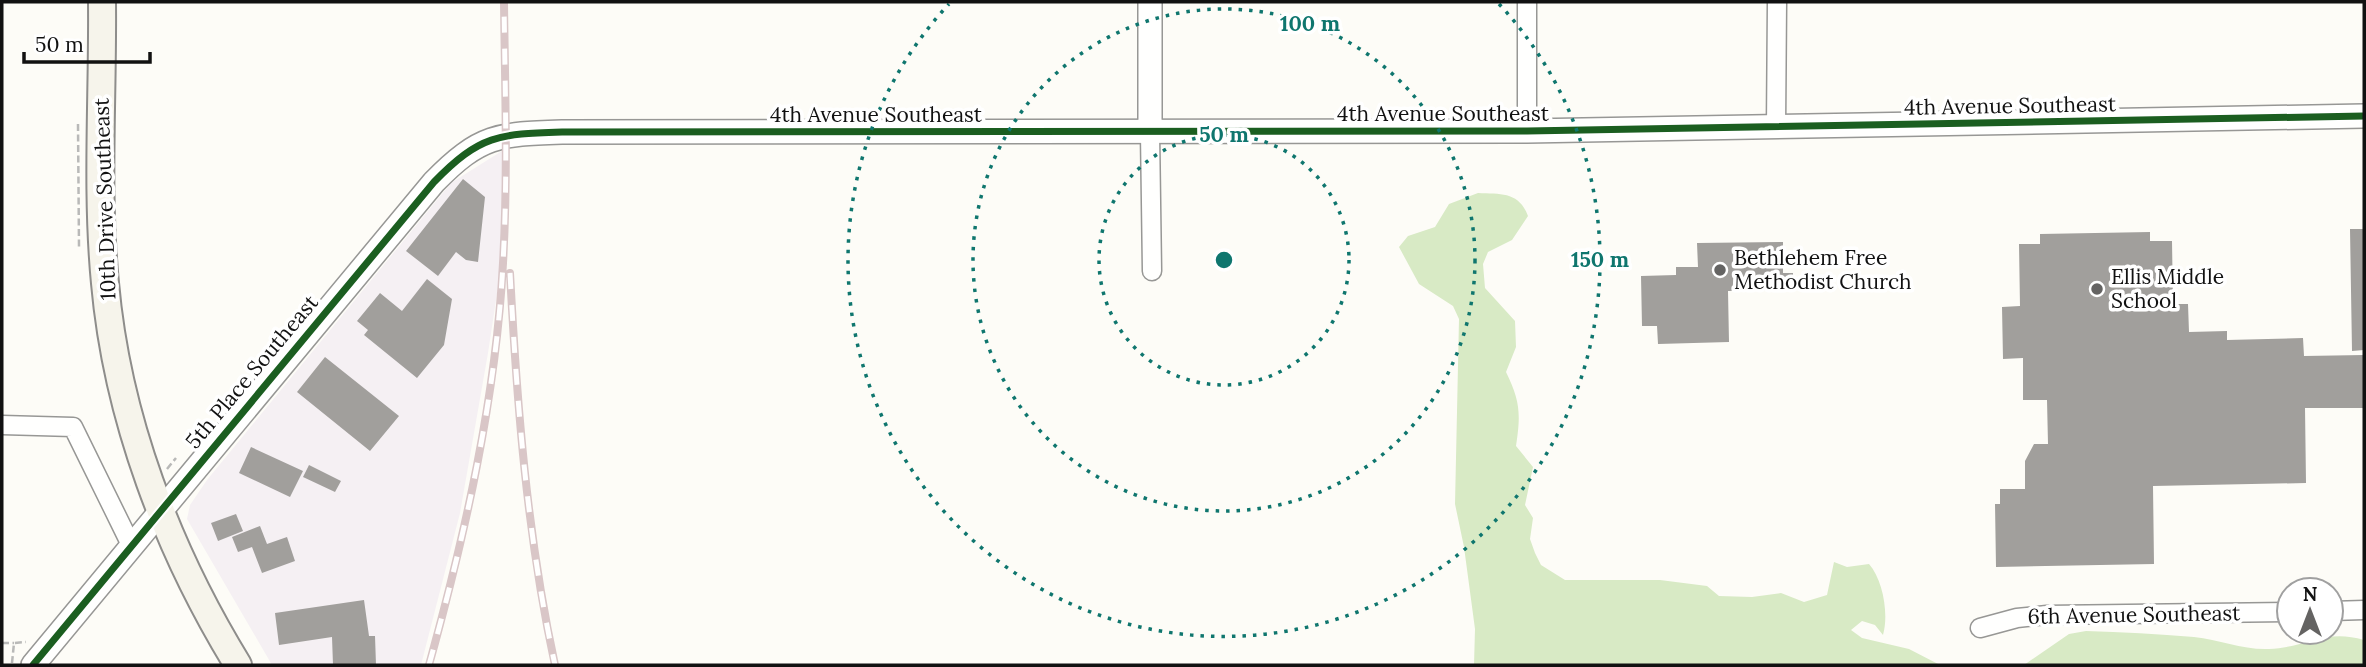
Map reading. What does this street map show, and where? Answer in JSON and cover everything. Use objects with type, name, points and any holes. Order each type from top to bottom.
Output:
[{"type":"main road","name":"10th Drive Southeast","points":[[102,2],[102,215],[107,298],[124,392],[160,511],[192,586],[238,665]]},
{"type":"street","points":[[1150,2],[1152,271]]},
{"type":"street","points":[[1527,2],[1527,131]]},
{"type":"street","points":[[1776,127],[1777,2]]},
{"type":"street","name":"4th Avenue Southeast","points":[[522,133],[1527,131],[2364,117]]},
{"type":"street","name":"5th Place Southeast","points":[[33,665],[441,175],[466,151],[481,142],[522,133]]},
{"type":"street","points":[[2,425],[74,427],[132,547]]},
{"type":"street","points":[[2345,611],[2364,610]]},
{"type":"street","name":"6th Avenue Southeast","points":[[1980,628],[2000,621],[2047,615],[2275,611]]},
{"type":"path","points":[[2,643],[14,643]]},
{"type":"shaded area","points":[[505,149],[503,254],[488,353],[460,513],[421,665],[272,665],[187,519],[190,505],[207,480],[451,183]]},
{"type":"green space","points":[[1478,193],[1502,194],[1515,198],[1528,216],[1512,240],[1488,252],[1483,264],[1485,288],[1515,321],[1516,347],[1506,372],[1518,408],[1516,446],[1533,467],[1525,505],[1533,518],[1530,539],[1541,565],[1565,580],[1660,580],[1707,586],[1719,596],[1752,597],[1781,593],[1804,602],[1827,595],[1834,562],[1847,567],[1869,564],[1878,579],[1884,598],[1883,635],[1875,625],[1862,621],[1851,630],[1862,638],[1909,649],[1940,665],[1474,665],[1475,629],[1455,504],[1459,319],[1453,306],[1419,284],[1399,247],[1408,236],[1435,227],[1449,204]]},
{"type":"green space","points":[[2086,631],[2194,637],[2259,649],[2345,646],[2345,637],[2350,637],[2364,640],[2364,665],[2024,665],[2069,634]]},
{"type":"building","points":[[463,179],[485,197],[478,262],[466,260],[456,252],[438,276],[406,251]]},
{"type":"building","points":[[2350,229],[2364,229],[2364,350],[2352,351]]},
{"type":"building","name":"Ellis Middle School","points":[[2150,232],[2150,241],[2172,241],[2173,304],[2188,304],[2189,332],[2227,331],[2227,340],[2303,338],[2304,356],[2364,355],[2364,408],[2305,408],[2306,483],[2153,486],[2154,564],[1996,567],[1995,504],[2000,504],[2000,489],[2025,489],[2025,461],[2034,444],[2048,444],[2047,400],[2023,400],[2023,358],[2003,359],[2002,307],[2020,306],[2019,244],[2040,244],[2040,234]]},
{"type":"building","points":[[1783,242],[1783,273],[1793,273],[1793,290],[1728,291],[1729,342],[1658,344],[1657,326],[1642,326],[1641,276],[1676,275],[1676,267],[1698,267],[1697,243]]},
{"type":"building","points":[[427,279],[452,299],[444,345],[417,378],[364,335],[368,330],[357,321],[380,293],[402,311]]},
{"type":"building","points":[[325,357],[399,416],[370,451],[297,392]]},
{"type":"building","points":[[251,447],[303,471],[290,497],[239,473]]},
{"type":"building","points":[[309,465],[341,481],[335,492],[303,477]]},
{"type":"building","points":[[236,514],[243,531],[218,541],[211,523]]},
{"type":"building","points":[[260,526],[267,544],[287,537],[295,561],[262,573],[252,547],[238,552],[232,537]]},
{"type":"building","points":[[364,600],[369,636],[375,636],[376,665],[333,665],[332,637],[279,645],[275,613]]},
{"type":"railway","points":[[429,665],[477,466],[494,364],[505,230],[504,2]]},
{"type":"railway","points":[[510,273],[530,519],[555,665]]},
{"type":"cycle path","points":[[33,665],[434,182],[450,166],[478,146],[506,136],[562,132],[1527,131],[2364,116]]},
{"type":"place","name":"Bethlehem Free Methodist Church","points":[[1720,270]]},
{"type":"place","name":"Ellis Middle School","points":[[2097,289]]}]
